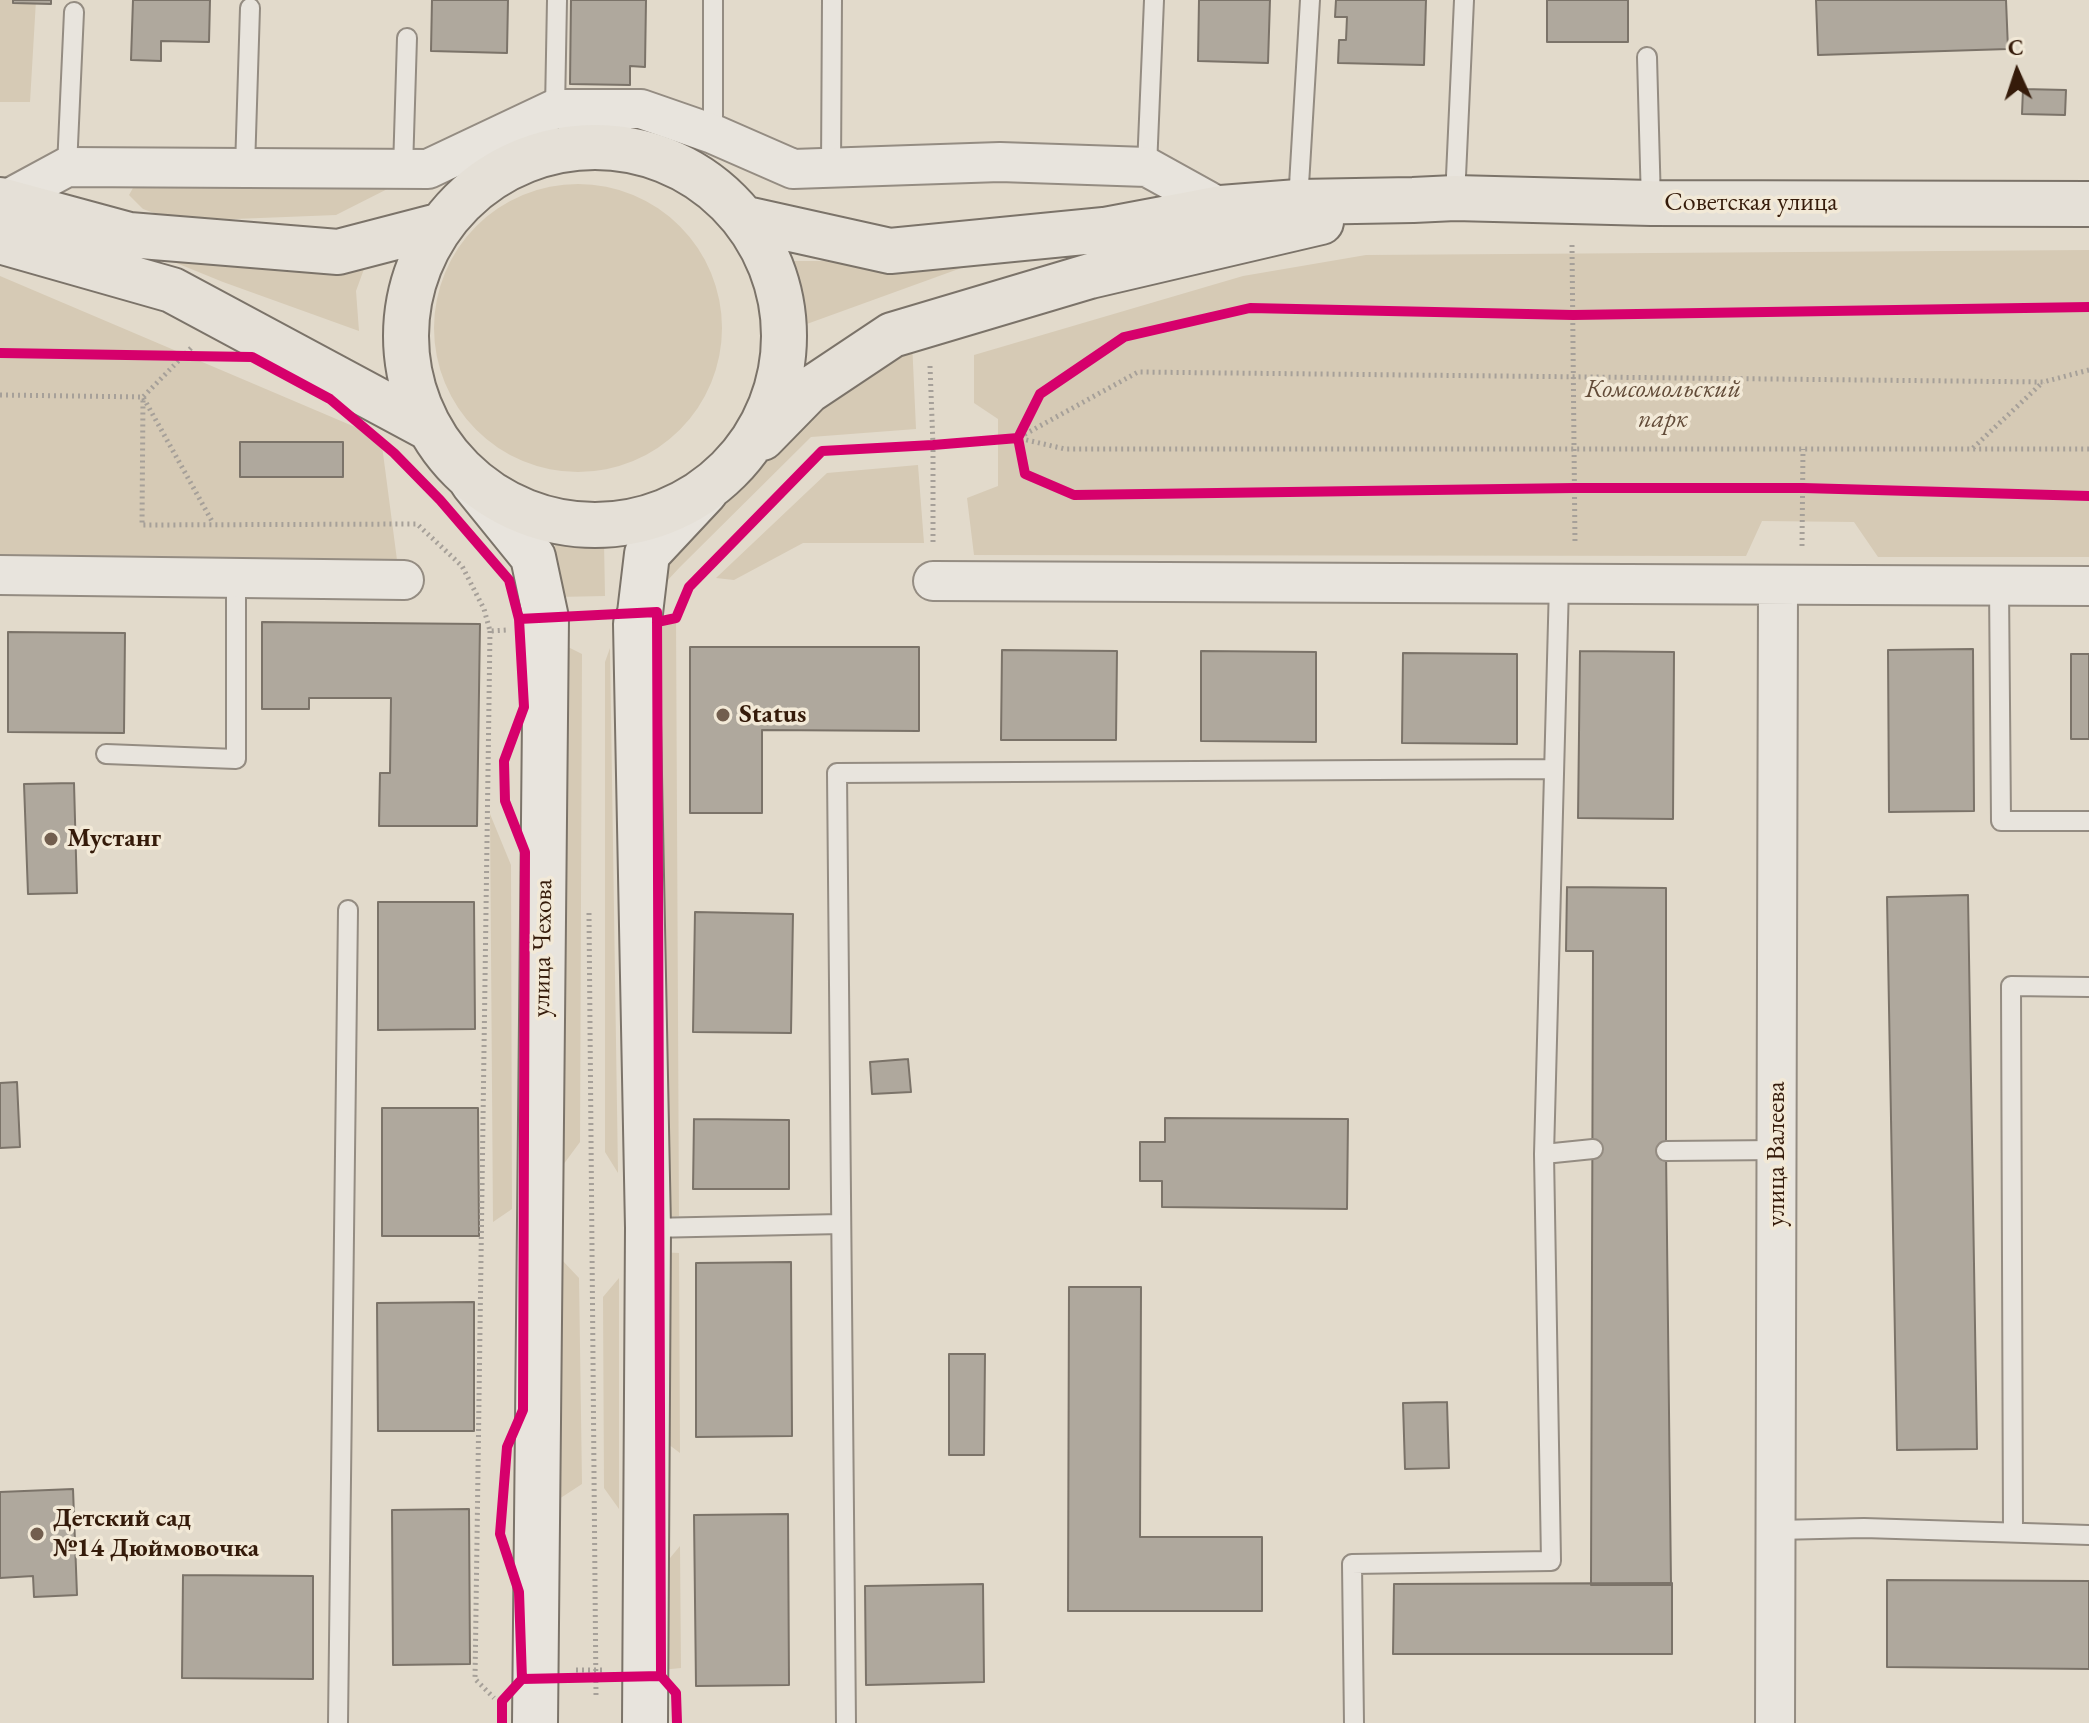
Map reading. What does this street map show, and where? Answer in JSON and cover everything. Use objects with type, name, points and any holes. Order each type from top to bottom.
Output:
[{"type":"main road","points":[[2,214],[172,290],[427,427],[473,483],[514,509],[580,526],[641,521],[720,478],[769,413],[786,335],[772,264],[746,219],[696,174],[630,148],[575,146],[499,171],[438,226],[413,277],[404,347],[427,427]]},
{"type":"main road","points":[[746,219],[890,251],[1104,230],[1221,208],[1298,202],[1434,199]]},
{"type":"main road","points":[[645,1723],[627,1674],[648,1228],[636,624],[647,554],[808,391],[892,335],[1090,276],[1434,199]]},
{"type":"main road","name":"Советская улица","points":[[1434,199],[2089,204]]},
{"type":"main road","points":[[2,214],[129,235],[338,252],[438,226]]},
{"type":"main road","name":"улица Чехова","points":[[473,483],[533,557],[528,622],[556,1676],[535,1723]]},
{"type":"street","points":[[2,214],[67,167],[428,169],[555,109],[641,109],[713,134],[793,169],[1000,162],[1147,167],[1221,208]]},
{"type":"street","points":[[933,581],[1567,570],[1790,572],[1999,586],[2089,586]]},
{"type":"street","name":"улица Валеева","points":[[1775,1723],[1777,1150],[1790,572]]},
{"type":"street","points":[[0,575],[404,580]]},
{"type":"lane","points":[[555,109],[557,0]]},
{"type":"lane","points":[[713,0],[713,134]]},
{"type":"lane","points":[[831,168],[832,0]]},
{"type":"lane","points":[[1147,167],[1154,0]]},
{"type":"lane","points":[[1298,202],[1310,0]]},
{"type":"lane","points":[[1434,199],[1464,0]]},
{"type":"lane","points":[[245,168],[250,8]]},
{"type":"lane","points":[[67,167],[74,12]]},
{"type":"lane","points":[[403,169],[407,38]]},
{"type":"lane","points":[[1647,57],[1651,203]]},
{"type":"lane","points":[[1354,1723],[1352,1564],[1551,1561],[1544,1154],[1554,769],[1567,570]]},
{"type":"lane","points":[[106,754],[236,759],[236,578]]},
{"type":"lane","points":[[1999,586],[2001,821],[2089,821]]},
{"type":"lane","points":[[846,1723],[837,773],[1554,769]]},
{"type":"lane","points":[[338,1723],[348,910]]},
{"type":"lane","points":[[2013,1532],[2011,986],[2089,987]]},
{"type":"lane","points":[[1544,1154],[1593,1149]]},
{"type":"lane","points":[[1666,1151],[1777,1150]]},
{"type":"lane","points":[[648,1228],[841,1224]]},
{"type":"lane","points":[[1776,1530],[1864,1528],[2089,1535]]},
{"type":"path","points":[[1567,570],[1575,488],[1572,245]]},
{"type":"path","points":[[1557,315],[1588,315]]},
{"type":"path","points":[[0,395],[143,397],[195,344]]},
{"type":"path","points":[[170,356],[198,356]]},
{"type":"path","points":[[930,363],[933,581]]},
{"type":"path","points":[[1018,438],[1138,372],[2043,382],[2089,370]]},
{"type":"path","points":[[1972,449],[2043,382]]},
{"type":"path","points":[[143,397],[142,525],[417,524],[462,566],[484,609],[490,631],[475,1679],[497,1700]]},
{"type":"path","points":[[143,397],[214,524]]},
{"type":"path","points":[[1020,450],[1018,438],[1029,416]]},
{"type":"path","points":[[1004,439],[1018,438],[1065,449],[2089,449]]},
{"type":"path","points":[[917,446],[947,444]]},
{"type":"path","points":[[1790,572],[1803,488],[1803,449]]},
{"type":"path","points":[[1560,488],[1590,488]]},
{"type":"path","points":[[1788,488],[1819,489]]},
{"type":"path","points":[[490,631],[528,622]]},
{"type":"path","points":[[589,912],[596,1696]]},
{"type":"path","points":[[556,1676],[627,1674]]},
{"type":"green space","points":[[0,0],[36,0],[30,102],[0,102]]},
{"type":"green space","points":[[415,175],[336,215],[168,218],[143,209],[129,195],[144,176]]},
{"type":"green space","points":[[578,184],[606,187],[633,195],[658,208],[680,226],[698,248],[711,273],[719,300],[722,328],[719,356],[711,383],[698,408],[680,430],[658,448],[633,461],[606,469],[578,472],[550,469],[523,461],[498,448],[476,430],[458,408],[445,383],[437,356],[434,328],[437,300],[445,273],[458,248],[476,226],[498,208],[523,195],[550,187]]},
{"type":"green space","points":[[142,249],[368,258],[356,291],[359,331],[223,282]]},
{"type":"green space","name":"Комсомольский парк","points":[[2089,250],[2089,557],[1878,557],[1854,522],[1762,521],[1746,556],[974,555],[967,498],[998,486],[998,419],[974,403],[974,355],[1243,276],[1366,255]]},
{"type":"green space","points":[[780,261],[917,261],[964,267],[793,329],[793,299]]},
{"type":"green space","points":[[0,276],[381,438],[397,560],[0,557]]},
{"type":"green space","points":[[912,341],[916,429],[811,437],[653,596],[668,550],[776,437]]},
{"type":"green space","points":[[918,465],[924,543],[803,543],[734,580],[716,578],[827,473]]},
{"type":"green space","points":[[604,542],[605,596],[557,597],[555,544]]},
{"type":"green space","points":[[676,618],[679,1216],[658,1218],[657,622]]},
{"type":"green space","points":[[562,644],[582,654],[580,1142],[563,1165]]},
{"type":"green space","points":[[610,648],[618,1173],[605,1152],[605,662]]},
{"type":"green space","points":[[490,814],[511,865],[512,1209],[493,1222]]},
{"type":"green space","points":[[659,1252],[679,1253],[680,1453],[660,1438]]},
{"type":"green space","points":[[562,1260],[579,1278],[582,1484],[559,1499]]},
{"type":"green space","points":[[619,1278],[619,1509],[604,1488],[603,1297]]},
{"type":"green space","points":[[680,1546],[681,1668],[661,1670],[660,1570]]},
{"type":"building","points":[[13,0],[51,0],[51,4],[13,3]]},
{"type":"building","points":[[133,0],[210,0],[209,42],[161,41],[161,61],[131,60]]},
{"type":"building","points":[[432,0],[508,0],[507,53],[431,51]]},
{"type":"building","points":[[571,0],[646,0],[645,67],[630,66],[630,85],[570,84]]},
{"type":"building","points":[[1199,0],[1270,0],[1268,63],[1198,61]]},
{"type":"building","points":[[1336,0],[1426,0],[1424,65],[1338,63],[1339,40],[1346,40],[1347,17],[1335,17]]},
{"type":"building","points":[[1547,0],[1628,0],[1628,42],[1547,42]]},
{"type":"building","points":[[1816,0],[2006,0],[2008,49],[1818,55]]},
{"type":"building","points":[[2023,89],[2066,90],[2065,115],[2022,114]]},
{"type":"building","points":[[240,442],[343,442],[343,477],[240,477]]},
{"type":"building","points":[[262,622],[480,624],[477,826],[379,826],[380,773],[390,773],[391,698],[309,698],[309,709],[262,709]]},
{"type":"building","points":[[8,632],[125,633],[124,733],[8,732]]},
{"type":"building","points":[[690,647],[919,647],[919,731],[762,730],[762,813],[690,813]]},
{"type":"building","points":[[1973,649],[1974,811],[1889,812],[1888,650]]},
{"type":"building","points":[[1002,650],[1117,651],[1116,740],[1001,740]]},
{"type":"building","points":[[1201,651],[1316,652],[1316,742],[1201,741]]},
{"type":"building","points":[[1580,651],[1674,652],[1673,819],[1578,818]]},
{"type":"building","points":[[1403,653],[1517,654],[1517,744],[1402,743]]},
{"type":"building","points":[[2071,654],[2089,654],[2089,739],[2071,739]]},
{"type":"building","name":"Мустанг","points":[[74,783],[77,893],[28,894],[24,784]]},
{"type":"building","points":[[1567,887],[1666,888],[1671,1585],[1591,1585],[1593,951],[1566,951]]},
{"type":"building","points":[[1968,895],[1977,1449],[1897,1450],[1887,897]]},
{"type":"building","points":[[378,902],[474,902],[475,1029],[378,1030]]},
{"type":"building","points":[[695,912],[793,914],[791,1033],[693,1032]]},
{"type":"building","points":[[908,1059],[911,1092],[872,1094],[870,1062]]},
{"type":"building","points":[[17,1082],[20,1147],[0,1148],[0,1083]]},
{"type":"building","points":[[382,1108],[478,1108],[479,1236],[382,1236]]},
{"type":"building","points":[[1165,1118],[1348,1119],[1347,1209],[1162,1207],[1162,1181],[1140,1181],[1140,1142],[1165,1142]]},
{"type":"building","points":[[694,1119],[789,1120],[789,1189],[693,1189]]},
{"type":"building","points":[[791,1262],[792,1436],[696,1437],[696,1263]]},
{"type":"building","points":[[1069,1287],[1141,1287],[1140,1537],[1262,1537],[1262,1611],[1068,1611]]},
{"type":"building","points":[[474,1302],[474,1431],[378,1431],[377,1303]]},
{"type":"building","points":[[949,1354],[985,1354],[984,1455],[949,1455]]},
{"type":"building","points":[[1447,1402],[1449,1468],[1405,1469],[1403,1403]]},
{"type":"building","name":"Детский сад №14 Дюймовочка","points":[[73,1489],[77,1595],[34,1597],[33,1576],[0,1578],[0,1492]]},
{"type":"building","points":[[469,1509],[470,1664],[393,1665],[392,1510]]},
{"type":"building","points":[[788,1514],[789,1685],[696,1686],[694,1515]]},
{"type":"building","points":[[183,1575],[313,1576],[313,1679],[182,1678]]},
{"type":"building","points":[[1887,1580],[2089,1581],[2089,1669],[1887,1667]]},
{"type":"building","points":[[1672,1583],[1672,1654],[1393,1654],[1394,1584]]},
{"type":"building","points":[[983,1584],[984,1682],[866,1685],[865,1586]]},
{"type":"cycle path","points":[[2089,307],[1573,315],[1250,308],[1124,337],[1040,394],[1018,438],[1025,474],[1074,495],[1803,488],[2089,496]]},
{"type":"cycle path","points":[[0,353],[252,357],[330,399],[394,453],[440,500],[509,580],[519,619],[524,707],[504,761],[505,801],[525,852],[523,1410],[507,1447],[500,1534],[519,1592],[522,1679],[502,1701],[502,1723]]},
{"type":"cycle path","points":[[657,622],[676,618],[689,587],[822,451],[1018,438]]},
{"type":"cycle path","points":[[519,619],[657,612],[661,1676],[676,1693],[677,1723]]},
{"type":"cycle path","points":[[522,1679],[661,1676]]},
{"type":"place","name":"Status","points":[[723,715]]},
{"type":"place","name":"Мустанг","points":[[51,839]]},
{"type":"place","name":"Детский сад №14 Дюймовочка","points":[[37,1534]]}]
